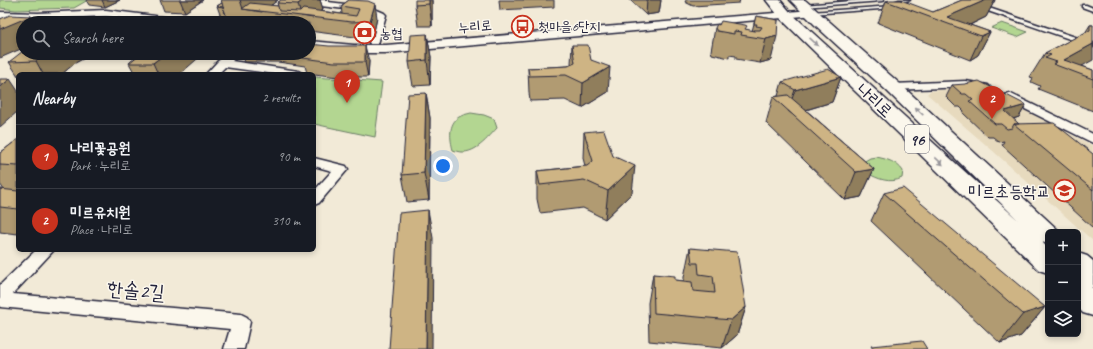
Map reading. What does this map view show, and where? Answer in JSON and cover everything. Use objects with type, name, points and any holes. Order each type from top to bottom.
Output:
[{"type":"main road","name":"나리로","points":[[792,7],[893,87],[1045,232]]},
{"type":"main road","name":"나리로","points":[[792,7],[1045,260]]},
{"type":"main road","points":[[1080,265],[1093,277]]},
{"type":"main road","points":[[1081,294],[1093,305]]},
{"type":"street","points":[[324,0],[324,4],[370,10],[381,15],[374,42]]},
{"type":"street","name":"누리로","points":[[316,40],[374,42],[792,7]]},
{"type":"street","name":"누리로","points":[[316,46],[354,49],[386,49],[792,7]]},
{"type":"street","points":[[70,16],[106,14],[124,16]]},
{"type":"street","points":[[0,15],[16,16]]},
{"type":"street","points":[[0,21],[16,20]]},
{"type":"street","points":[[214,72],[226,60]]},
{"type":"street","points":[[222,63],[284,72]]},
{"type":"street","name":"나리로","points":[[893,87],[966,84],[996,91],[1093,140]]},
{"type":"street","points":[[316,163],[341,169],[316,198]]},
{"type":"street","points":[[0,296],[44,252]]},
{"type":"street","name":"한솔2길","points":[[0,300],[241,322],[234,349]]},
{"type":"lane","points":[[792,7],[908,0]]},
{"type":"lane","points":[[873,8],[882,2]]},
{"type":"lane","points":[[974,5],[1093,45]]},
{"type":"lane","points":[[792,7],[873,8],[900,6]]},
{"type":"lane","points":[[1084,6],[1093,10]]},
{"type":"shaded area","name":"미르초등학교","points":[[969,88],[994,94],[1093,146],[1093,241],[927,94],[930,91]]},
{"type":"green space","points":[[0,0],[88,0],[74,8],[16,10],[0,8]]},
{"type":"green space","points":[[1002,23],[1028,32],[1017,37],[991,28]]},
{"type":"green space","points":[[316,77],[382,82],[375,137],[316,124]]},
{"type":"green space","points":[[471,113],[484,115],[494,119],[497,128],[483,143],[472,150],[460,152],[453,150],[451,128],[455,120],[459,117]]},
{"type":"green space","points":[[876,157],[888,160],[898,165],[903,171],[902,178],[889,181],[867,173],[863,162],[870,158]]},
{"type":"building","points":[[281,0],[303,0],[298,4],[277,3]]},
{"type":"building","points":[[349,0],[368,1],[375,4],[370,21],[352,22],[316,18],[316,16],[301,16],[242,9],[250,3],[278,6],[279,11],[300,12],[303,9],[356,16],[359,9],[341,6]]},
{"type":"building","points":[[415,0],[429,0],[429,4],[415,5]]},
{"type":"building","points":[[901,0],[933,12],[962,0],[986,0],[947,17],[990,32],[981,36],[886,1]]},
{"type":"building","points":[[222,3],[223,7],[217,6]]},
{"type":"building","points":[[10,15],[31,16],[16,16],[16,22],[0,29],[0,19]]},
{"type":"building","points":[[756,16],[778,20],[777,36],[766,39],[741,35],[742,32],[734,31],[734,34],[717,31],[715,28],[721,21],[745,25],[747,26],[745,29],[755,31],[754,30],[760,30],[762,27],[754,24]]},
{"type":"building","points":[[1090,25],[1093,25],[1093,44],[1064,60],[1093,70],[1093,79],[1053,64],[1057,62],[1045,58],[1051,55],[1045,53],[1090,30]]},
{"type":"building","points":[[427,34],[427,60],[409,62],[411,35]]},
{"type":"building","points":[[316,45],[365,46],[365,62],[334,62],[316,60]]},
{"type":"building","points":[[572,45],[588,45],[591,60],[610,67],[583,83],[566,75],[529,76],[528,68],[568,66],[575,63]]},
{"type":"building","points":[[16,56],[16,60],[37,60],[36,61],[9,62]]},
{"type":"building","points":[[133,60],[157,60],[153,63],[129,63]]},
{"type":"building","points":[[828,69],[841,77],[795,90],[782,82]]},
{"type":"building","points":[[0,79],[10,79],[0,87]]},
{"type":"building","points":[[979,81],[1026,105],[1005,111],[1019,124],[1014,124],[1012,128],[1007,129],[1001,124],[995,124],[969,101],[973,100],[966,94],[962,94],[952,85]]},
{"type":"building","points":[[426,93],[424,173],[402,175],[408,94]]},
{"type":"building","points":[[788,95],[874,169],[856,172],[773,97]]},
{"type":"building","points":[[1054,123],[1093,154],[1093,190],[1014,124]]},
{"type":"building","points":[[604,130],[613,156],[635,166],[608,191],[584,180],[540,185],[537,171],[587,166],[593,161],[584,132]]},
{"type":"building","points":[[16,141],[16,166],[0,165],[0,153]]},
{"type":"building","points":[[903,188],[1045,307],[1023,314],[884,193]]},
{"type":"building","points":[[0,189],[16,191],[16,209],[0,207]]},
{"type":"building","points":[[428,210],[426,349],[389,349],[399,213]]},
{"type":"building","points":[[690,248],[737,252],[746,307],[731,320],[654,313],[653,274],[675,276],[675,280],[692,282],[693,291],[715,293],[713,276],[699,274],[698,263],[692,263]]},
{"type":"building","points":[[922,341],[927,349],[873,349],[871,346]]},
{"type":"place","name":"첫마을6단지","points":[[523,26]]},
{"type":"place","name":"농협","points":[[365,33]]},
{"type":"place","name":"나리꽃공원","points":[[347,103]]},
{"type":"place","name":"미르유치원","points":[[992,119]]},
{"type":"place","name":"미르초등학교","points":[[1065,191]]}]
